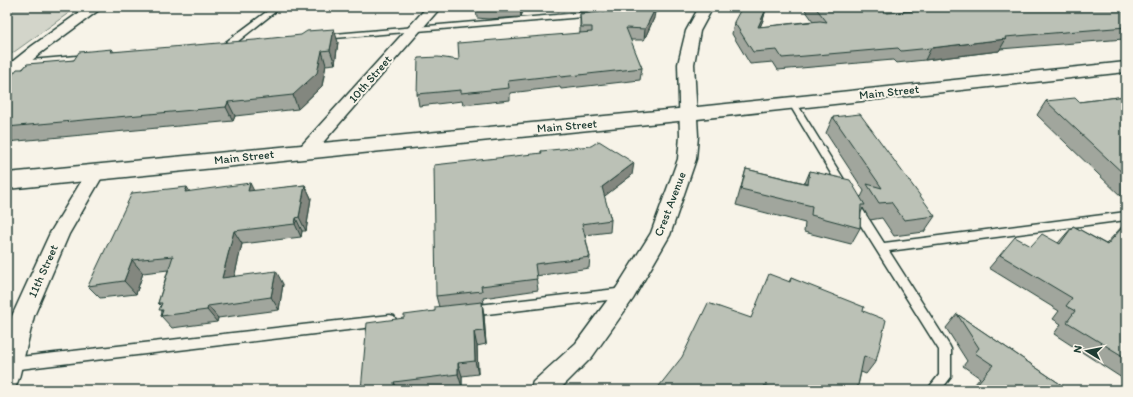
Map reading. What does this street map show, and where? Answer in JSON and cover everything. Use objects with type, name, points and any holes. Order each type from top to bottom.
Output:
[{"type":"main road","name":"Main Street","points":[[7,181],[688,114],[1126,67]]},
{"type":"street","points":[[7,74],[96,7]]},
{"type":"street","name":"10th Street","points":[[306,151],[434,7]]},
{"type":"street","name":"Crest Avenue","points":[[542,390],[584,350],[625,293],[660,235],[676,194],[687,159],[689,136],[686,64],[693,31],[706,7]]},
{"type":"street","name":"11th Street","points":[[9,371],[23,316],[57,240],[96,172]]},
{"type":"lane","points":[[245,43],[225,45],[277,7]]},
{"type":"lane","points":[[582,14],[587,7]]},
{"type":"lane","points":[[634,10],[678,7]]},
{"type":"lane","points":[[317,38],[412,31],[597,13]]},
{"type":"lane","points":[[20,63],[97,56]]},
{"type":"lane","points":[[792,102],[880,248],[945,349],[945,376],[933,390]]},
{"type":"lane","points":[[880,248],[1126,216]]},
{"type":"lane","points":[[460,312],[625,293]]},
{"type":"lane","points":[[9,371],[404,318]]},
{"type":"shaded area","points":[[7,7],[77,7],[7,57]]},
{"type":"building","points":[[476,7],[511,7],[487,9]]},
{"type":"building","points":[[656,7],[645,29],[626,28],[642,68],[508,81],[509,88],[461,93],[461,90],[417,94],[418,58],[438,57],[459,60],[458,43],[592,32],[592,27],[581,27],[580,14]]},
{"type":"building","points":[[742,7],[758,7],[766,9],[758,27],[820,21],[827,22],[815,7],[880,7],[886,13],[945,9],[943,7],[984,7],[988,10],[1028,7],[1126,7],[1126,27],[1005,37],[1006,39],[901,51],[898,48],[782,58],[777,50],[753,52],[734,22]]},
{"type":"building","points":[[334,29],[330,50],[322,51],[317,73],[293,95],[228,102],[226,107],[7,127],[7,82],[17,69],[23,69],[27,64],[74,60],[79,52],[112,49],[111,52],[255,40],[301,35],[307,31]]},
{"type":"building","points":[[1126,96],[1126,176],[1046,101],[1075,98],[1079,102]]},
{"type":"building","points":[[860,114],[935,216],[904,220],[891,202],[879,203],[867,184],[882,188],[833,117]]},
{"type":"building","points":[[599,141],[634,163],[602,187],[611,220],[582,224],[590,257],[535,264],[537,279],[481,286],[482,291],[436,296],[434,165],[591,146]]},
{"type":"building","points":[[746,169],[808,184],[810,171],[850,180],[865,205],[861,205],[860,228],[811,215],[812,206],[741,189]]},
{"type":"building","points":[[250,183],[248,191],[305,185],[299,217],[296,218],[295,224],[234,231],[222,278],[276,271],[271,297],[208,306],[207,310],[161,316],[163,310],[159,310],[162,303],[158,303],[173,256],[132,260],[124,281],[88,286],[132,193],[187,187],[185,192]]},
{"type":"building","points":[[1126,223],[1126,358],[1067,322],[1075,311],[1066,306],[1072,298],[1000,255],[1015,237],[1031,246],[1042,234],[1060,244],[1073,226],[1107,245]]},
{"type":"building","points":[[769,274],[790,282],[791,278],[864,307],[863,311],[886,320],[876,361],[864,356],[857,390],[776,390],[765,385],[762,390],[656,390],[682,357],[708,303],[751,318]]},
{"type":"building","points":[[482,302],[484,331],[474,332],[475,361],[458,363],[458,374],[394,382],[394,390],[361,390],[367,323],[404,318],[404,315],[435,311],[435,307]]},
{"type":"building","points":[[957,314],[1069,390],[972,390],[993,365],[975,353],[979,348]]}]
